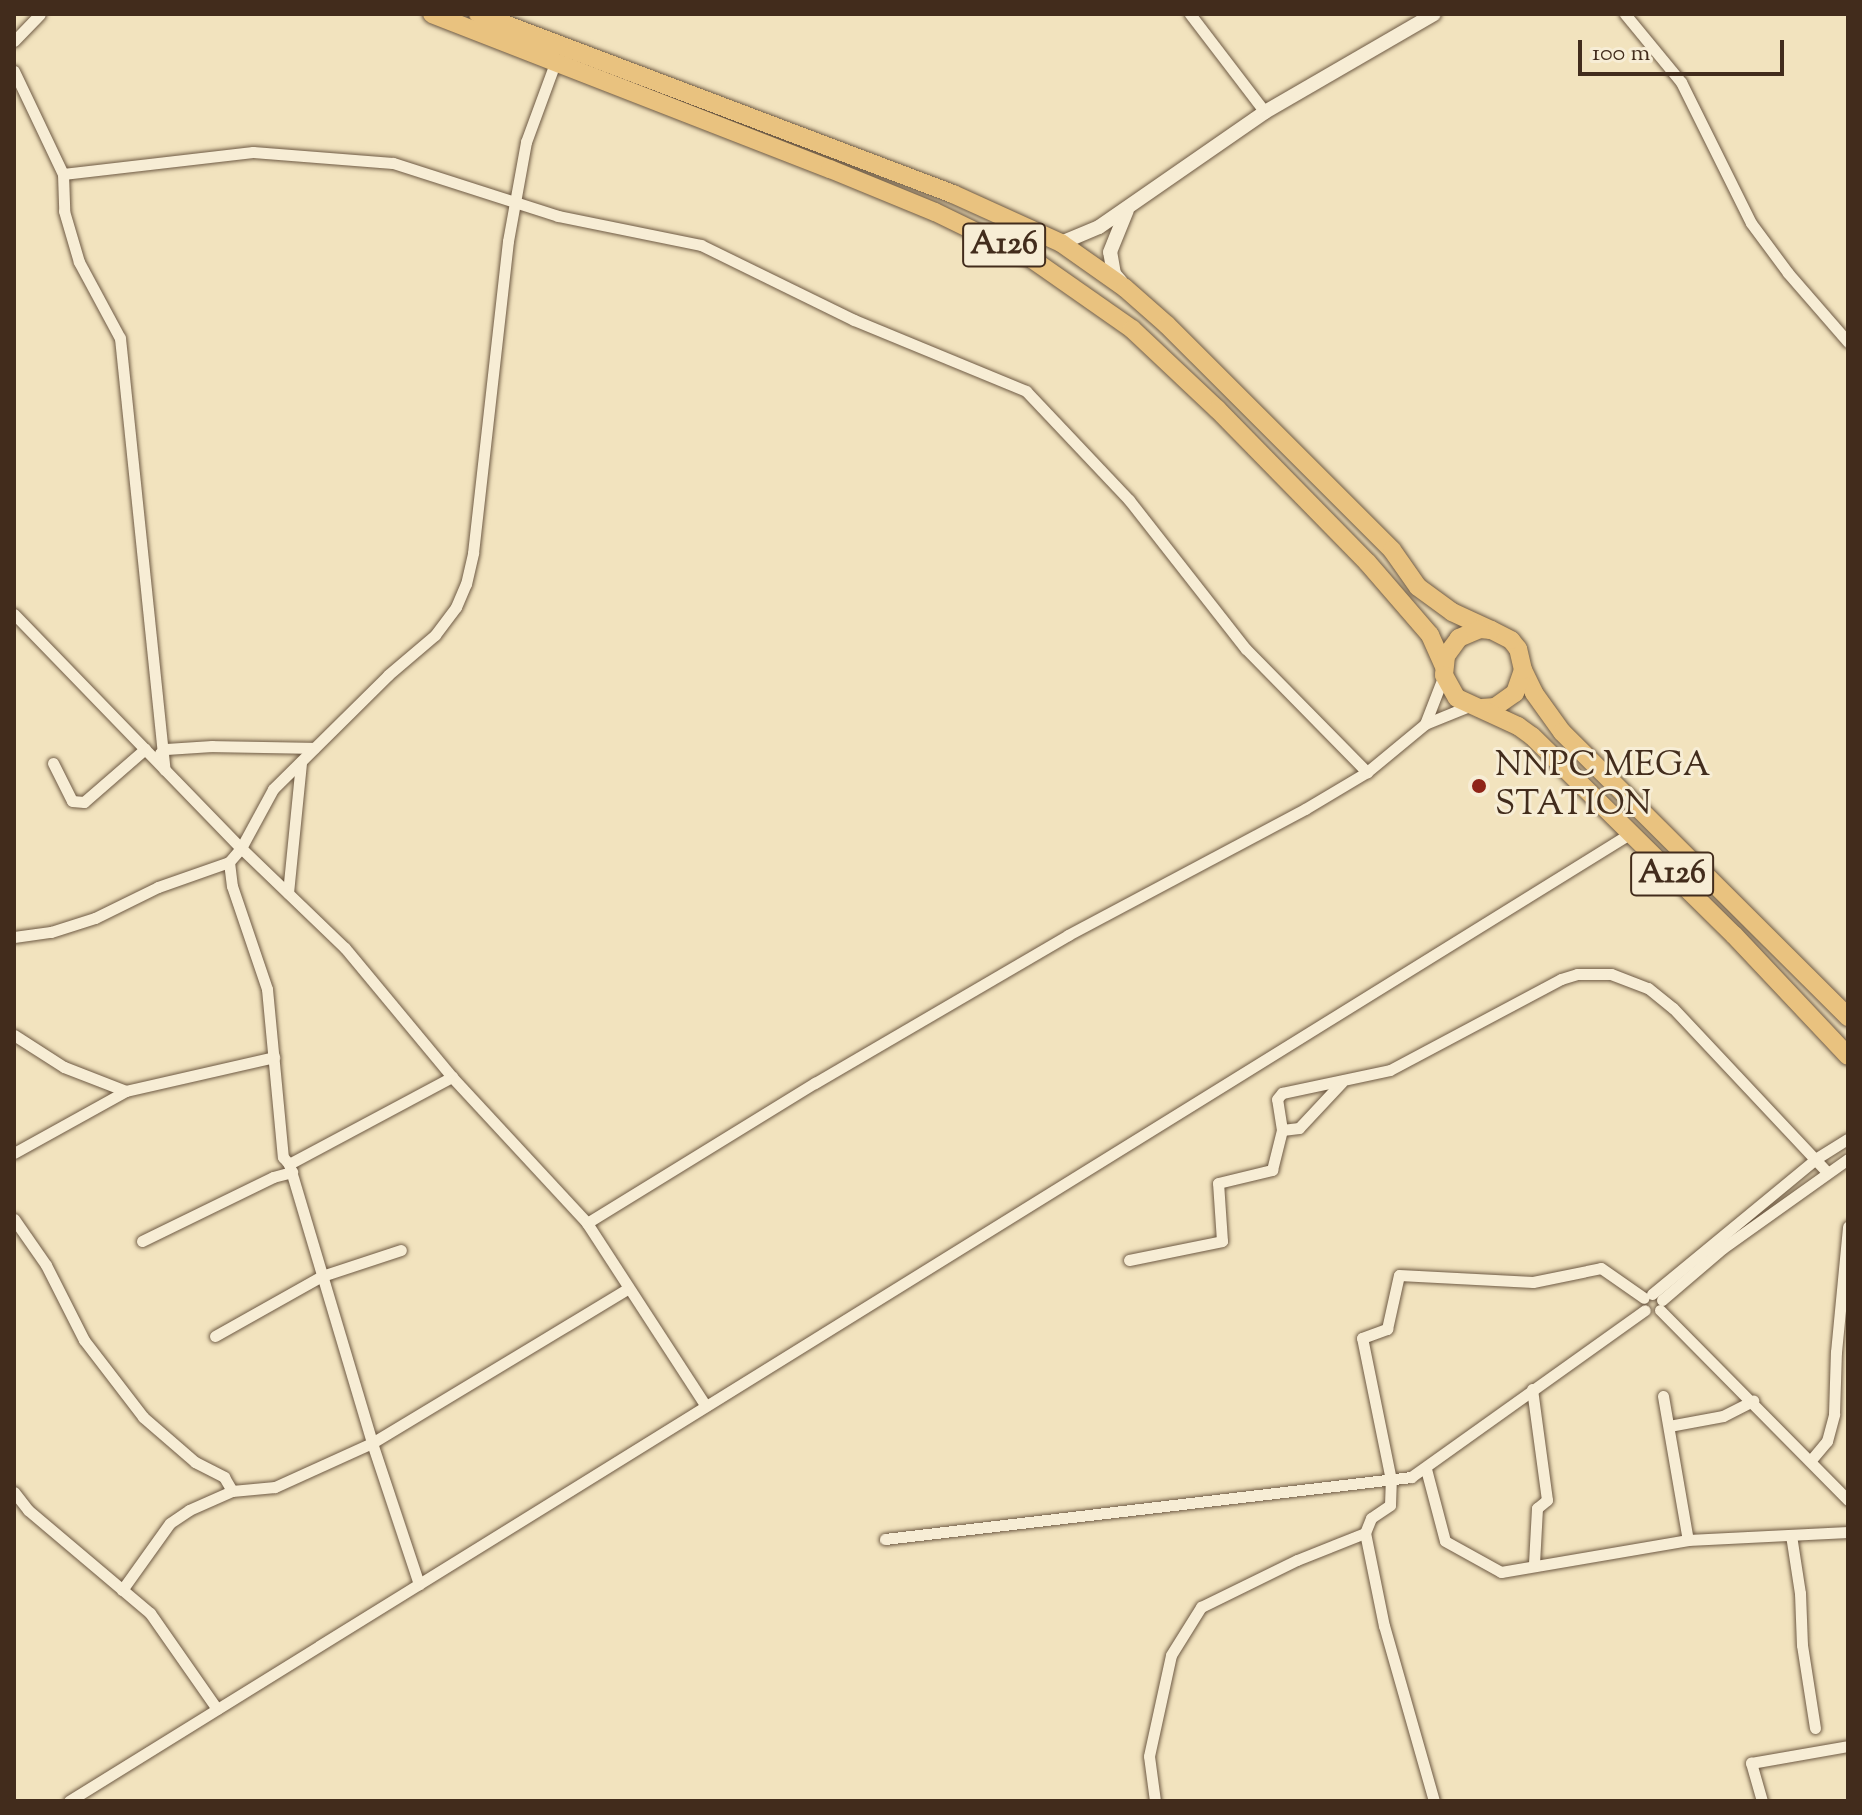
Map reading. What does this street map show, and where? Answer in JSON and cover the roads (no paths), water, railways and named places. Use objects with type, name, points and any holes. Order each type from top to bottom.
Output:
[{"type":"highway","name":"A126","points":[[432,14],[935,212],[1032,259],[1089,297],[1132,329],[1180,374],[1367,562],[1430,635],[1449,688],[1476,707],[1532,736],[1848,1056]]},
{"type":"highway","name":"A126","points":[[479,14],[953,194],[1061,243],[1125,288],[1167,325],[1392,550],[1418,587],[1452,612],[1511,640],[1518,649],[1523,670],[1534,693],[1562,732],[1848,1017]]},
{"type":"highway","points":[[1444,671],[1451,646],[1459,638],[1480,629],[1491,630]]},
{"type":"highway","points":[[1476,707],[1495,707],[1515,693],[1523,670]]},
{"type":"street","points":[[14,41],[40,14]]},
{"type":"street","points":[[1190,14],[1265,112]]},
{"type":"street","points":[[1061,243],[1099,227],[1265,112],[1434,14]]},
{"type":"street","points":[[1625,14],[1681,82],[1751,223],[1788,273],[1848,342]]},
{"type":"street","points":[[14,937],[51,932],[95,918],[158,887],[229,862],[241,848],[273,789],[388,675],[435,635],[466,584],[515,203],[526,142],[555,63]]},
{"type":"street","points":[[14,71],[63,174],[64,211],[79,262],[120,338],[154,752]]},
{"type":"street","points":[[63,174],[253,152],[393,163],[558,216],[701,245],[854,320],[1026,391],[1129,500],[1246,649],[1367,772]]},
{"type":"street","points":[[1125,288],[1114,274],[1110,252],[1113,237],[1129,206]]},
{"type":"street","points":[[14,614],[154,752],[166,770],[241,848],[345,948],[452,1077],[587,1223],[627,1289],[706,1406]]},
{"type":"street","points":[[1425,724],[1444,671]]},
{"type":"street","points":[[587,1223],[815,1083],[1068,935],[1305,809],[1367,772],[1425,724],[1476,707]]},
{"type":"street","points":[[53,763],[72,801],[84,802],[154,752],[212,746],[314,748]]},
{"type":"street","points":[[288,893],[301,762]]},
{"type":"street","points":[[69,1801],[1631,833]]},
{"type":"street","points":[[229,862],[232,886],[267,989],[283,1157],[290,1168],[372,1443],[419,1584]]},
{"type":"street","points":[[1129,1260],[1222,1241],[1218,1183],[1272,1170],[1282,1130],[1277,1099],[1282,1093],[1390,1070],[1561,979],[1577,974],[1611,974],[1648,988],[1673,1008],[1828,1173]]},
{"type":"street","points":[[14,1035],[64,1067],[126,1091]]},
{"type":"street","points":[[14,1153],[126,1091],[274,1057]]},
{"type":"street","points":[[142,1241],[273,1177],[452,1077]]},
{"type":"street","points":[[1282,1130],[1299,1128],[1342,1082]]},
{"type":"street","points":[[1653,1302],[1817,1158],[1848,1139]]},
{"type":"street","points":[[1848,1159],[1430,1461],[1426,1469],[1445,1541],[1501,1572],[1688,1540],[1848,1532]]},
{"type":"street","points":[[14,1219],[46,1265],[84,1340],[143,1417],[195,1462],[224,1477],[232,1491]]},
{"type":"street","points":[[1811,1460],[1827,1441],[1834,1414],[1836,1352],[1848,1227]]},
{"type":"street","points":[[215,1336],[322,1276],[401,1250]]},
{"type":"street","points":[[1434,1801],[1384,1626],[1365,1533],[1371,1518],[1390,1505],[1391,1480],[1362,1338],[1387,1329],[1399,1275],[1533,1282],[1601,1268],[1653,1302],[1848,1500]]},
{"type":"street","points":[[122,1590],[170,1523],[189,1510],[232,1491],[275,1487],[372,1443],[627,1289]]},
{"type":"street","points":[[1532,1389],[1547,1500],[1537,1508],[1534,1564]]},
{"type":"street","points":[[1663,1396],[1688,1540]]},
{"type":"street","points":[[1669,1426],[1723,1416],[1753,1401]]},
{"type":"street","points":[[885,1539],[1391,1480],[1426,1469]]},
{"type":"street","points":[[14,1492],[28,1510],[150,1613],[217,1709]]},
{"type":"street","points":[[1155,1801],[1149,1756],[1171,1655],[1201,1607],[1297,1560],[1365,1533]]},
{"type":"street","points":[[1791,1535],[1800,1593],[1802,1645],[1815,1728]]},
{"type":"street","points":[[1762,1801],[1751,1763],[1848,1746]]},
{"type":"place","name":"NNPC MEGA STATION","points":[[1479,786]]}]
